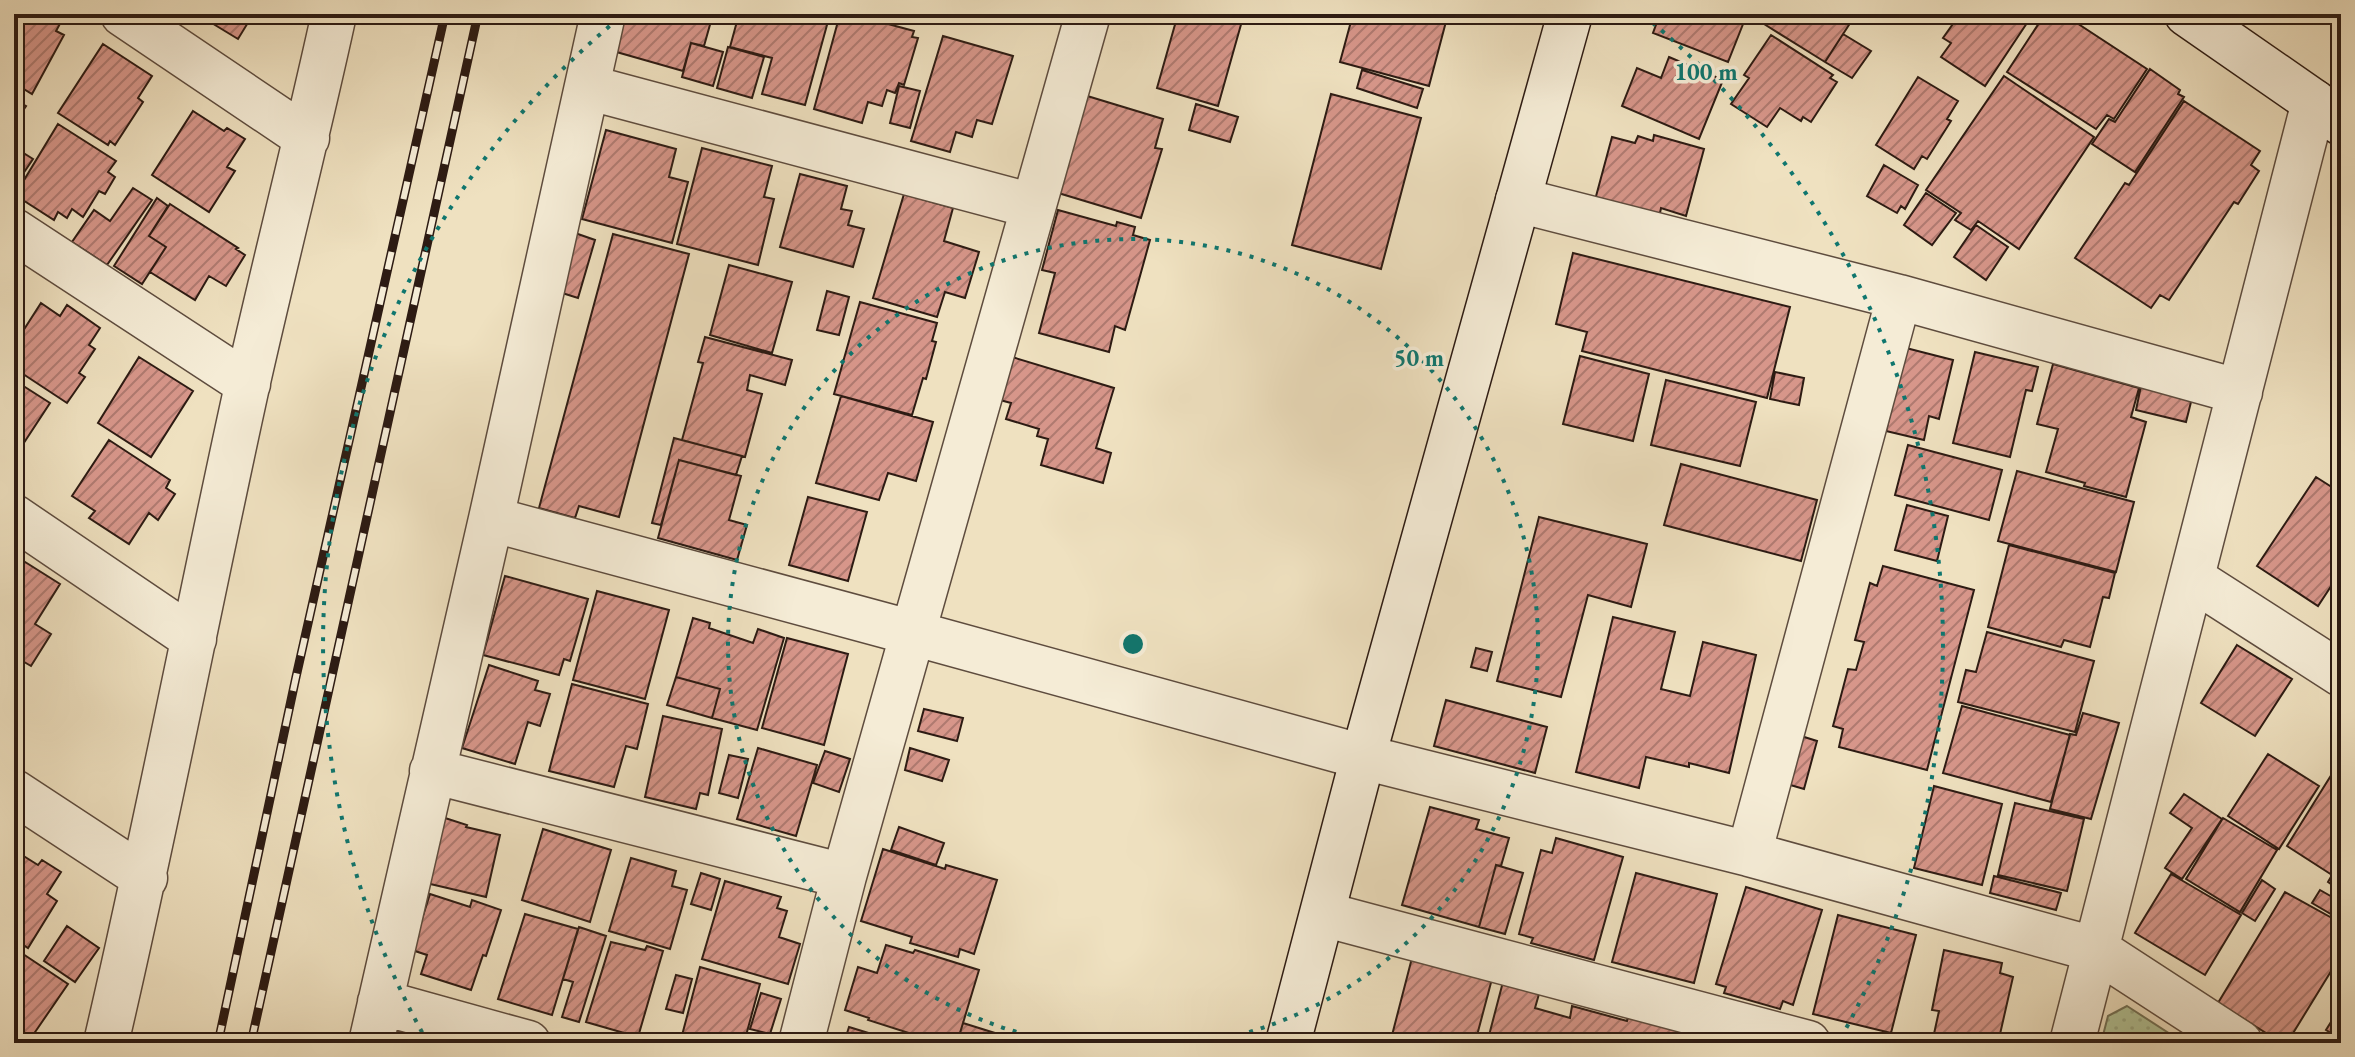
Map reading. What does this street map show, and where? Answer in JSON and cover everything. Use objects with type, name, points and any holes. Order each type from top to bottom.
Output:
[{"type":"street","points":[[123,14],[307,138]]},
{"type":"street","points":[[106,1043],[145,878],[248,384],[334,14]]},
{"type":"street","points":[[528,1043],[376,1022],[603,14]]},
{"type":"street","points":[[801,1043],[844,876],[1088,14]]},
{"type":"street","points":[[1288,1043],[1363,757],[1570,14]]},
{"type":"street","points":[[2072,1043],[2240,392],[2328,112],[2187,14]]},
{"type":"street","points":[[587,87],[1033,206]]},
{"type":"street","points":[[1518,200],[1899,297],[2240,392]]},
{"type":"street","points":[[14,231],[248,384]]},
{"type":"street","points":[[1749,854],[1899,297]]},
{"type":"street","points":[[14,517],[194,639]]},
{"type":"street","points":[[491,519],[1363,757],[1749,854],[2097,950],[2240,1043]]},
{"type":"street","points":[[2193,579],[2341,674]]},
{"type":"street","points":[[432,771],[844,876]]},
{"type":"street","points":[[14,792],[145,878]]},
{"type":"street","points":[[1323,914],[1808,1043]]},
{"type":"green space","points":[[2127,1006],[2184,1043],[2101,1043],[2108,1016]]},
{"type":"building","points":[[14,14],[47,14],[61,22],[56,31],[64,35],[32,94],[14,83]]},
{"type":"building","points":[[197,14],[274,14],[272,18],[266,15],[262,22],[252,16],[238,39]]},
{"type":"building","points":[[624,14],[705,14],[704,20],[711,21],[704,46],[691,43],[683,71],[613,51]]},
{"type":"building","points":[[739,14],[830,14],[805,105],[762,94],[772,58],[730,47]]},
{"type":"building","points":[[840,14],[851,14],[914,31],[912,37],[918,38],[904,85],[899,83],[895,93],[887,90],[882,106],[868,102],[862,123],[814,109]]},
{"type":"building","points":[[1178,14],[1217,14],[1242,21],[1218,106],[1157,88]]},
{"type":"building","points":[[1353,14],[1448,14],[1429,86],[1340,62]]},
{"type":"building","points":[[1660,14],[1747,14],[1728,62],[1653,33]]},
{"type":"building","points":[[1770,14],[1856,14],[1825,62],[1764,24]]},
{"type":"building","points":[[1960,14],[2033,14],[1985,86],[1941,57],[1951,43],[1943,38]]},
{"type":"building","points":[[2045,14],[2063,14],[2147,69],[2114,119],[2107,115],[2096,129],[2007,72]]},
{"type":"building","points":[[1843,34],[1871,51],[1852,78],[1825,62]]},
{"type":"building","points":[[1771,35],[1833,75],[1830,78],[1837,82],[1811,122],[1803,117],[1801,121],[1780,108],[1767,127],[1731,104],[1749,78],[1744,75]]},
{"type":"building","points":[[943,36],[1013,56],[992,124],[977,120],[972,137],[956,132],[950,152],[911,141]]},
{"type":"building","points":[[691,43],[723,52],[713,86],[682,77]]},
{"type":"building","points":[[103,44],[152,76],[138,98],[143,102],[115,145],[110,141],[108,145],[58,113]]},
{"type":"building","points":[[728,47],[764,57],[752,98],[717,88]]},
{"type":"building","points":[[1669,57],[1723,80],[1699,139],[1622,106],[1637,68],[1661,78]]},
{"type":"building","points":[[2150,69],[2180,90],[2178,94],[2184,97],[2135,172],[2092,144],[2109,119],[2115,122]]},
{"type":"building","points":[[1362,70],[1423,89],[1417,108],[1357,88]]},
{"type":"building","points":[[2004,76],[2094,137],[2019,249],[1978,221],[1971,230],[1955,220],[1961,213],[1926,190]]},
{"type":"building","points":[[1918,77],[1958,101],[1947,119],[1951,121],[1927,159],[1922,156],[1914,169],[1876,145]]},
{"type":"building","points":[[899,86],[920,91],[910,128],[890,123]]},
{"type":"building","points":[[14,94],[17,96],[15,100],[26,106],[14,124]]},
{"type":"building","points":[[1331,94],[1421,118],[1381,269],[1292,245]]},
{"type":"building","points":[[1084,95],[1163,119],[1155,148],[1162,149],[1141,218],[1055,192]]},
{"type":"building","points":[[2184,101],[2260,151],[2251,165],[2259,171],[2238,204],[2234,202],[2169,300],[2160,295],[2151,308],[2075,258],[2125,183],[2129,185]]},
{"type":"building","points":[[1196,104],[1238,117],[1230,142],[1189,130]]},
{"type":"building","points":[[193,111],[224,131],[227,128],[245,139],[227,167],[235,171],[209,212],[152,175]]},
{"type":"building","points":[[58,124],[116,161],[108,172],[115,177],[105,194],[99,191],[83,217],[72,209],[67,218],[58,212],[54,220],[15,195]]},
{"type":"building","points":[[606,130],[676,149],[669,177],[688,182],[672,243],[582,219]]},
{"type":"building","points":[[1654,135],[1704,149],[1686,216],[1661,208],[1659,218],[1595,200],[1612,137],[1635,143],[1638,136],[1653,141]]},
{"type":"building","points":[[14,147],[33,159],[14,187]]},
{"type":"building","points":[[702,148],[772,166],[764,197],[774,199],[758,265],[677,244]]},
{"type":"building","points":[[1884,165],[1918,185],[1905,209],[1901,206],[1897,213],[1867,196]]},
{"type":"building","points":[[800,174],[847,186],[841,209],[852,211],[848,225],[864,229],[853,267],[780,247]]},
{"type":"building","points":[[133,188],[152,200],[107,265],[72,242],[94,210],[110,221]]},
{"type":"building","points":[[1926,193],[1956,213],[1932,245],[1904,225]]},
{"type":"building","points":[[904,194],[953,208],[944,241],[979,252],[965,298],[945,292],[937,317],[873,298]]},
{"type":"building","points":[[157,198],[168,206],[149,236],[166,247],[142,284],[114,266]]},
{"type":"building","points":[[170,204],[245,255],[226,286],[209,276],[195,300],[150,272],[166,247],[149,236]]},
{"type":"building","points":[[1058,210],[1116,226],[1117,222],[1135,227],[1133,235],[1150,240],[1125,330],[1115,326],[1109,352],[1039,333],[1055,273],[1042,270]]},
{"type":"building","points":[[1976,225],[2008,247],[1986,280],[1954,257]]},
{"type":"building","points":[[575,233],[595,240],[578,298],[559,292]]},
{"type":"building","points":[[613,234],[689,254],[619,517],[579,506],[575,518],[539,508]]},
{"type":"building","points":[[1573,253],[1790,307],[1767,398],[1582,351],[1587,332],[1556,324]]},
{"type":"building","points":[[729,265],[792,282],[772,353],[710,335]]},
{"type":"building","points":[[827,291],[849,297],[839,335],[817,330]]},
{"type":"building","points":[[860,302],[937,323],[932,341],[936,342],[926,379],[923,378],[912,415],[834,394]]},
{"type":"building","points":[[41,303],[60,316],[67,305],[100,328],[89,345],[95,349],[79,373],[85,377],[67,403],[14,368],[14,345]]},
{"type":"building","points":[[705,337],[792,360],[785,385],[750,375],[747,390],[762,394],[745,457],[682,440],[703,363],[698,362]]},
{"type":"building","points":[[1906,348],[1953,360],[1939,419],[1929,416],[1924,440],[1886,431]]},
{"type":"building","points":[[1975,352],[2038,367],[2032,391],[2026,390],[2010,457],[1953,443]]},
{"type":"building","points":[[1580,356],[1649,374],[1633,441],[1563,424]]},
{"type":"building","points":[[139,357],[193,391],[151,457],[98,423]]},
{"type":"building","points":[[1012,357],[1114,388],[1096,448],[1111,453],[1103,483],[1041,465],[1048,439],[1037,436],[1039,429],[1006,419],[1011,403],[1000,400]]},
{"type":"building","points":[[2053,364],[2139,388],[2131,417],[2146,422],[2126,497],[2046,472],[2058,429],[2037,424]]},
{"type":"building","points":[[1775,372],[1804,378],[1799,405],[1770,399]]},
{"type":"building","points":[[14,380],[50,403],[14,458]]},
{"type":"building","points":[[1666,380],[1756,402],[1740,466],[1651,445]]},
{"type":"building","points":[[2141,386],[2192,398],[2186,422],[2136,410]]},
{"type":"building","points":[[841,396],[933,422],[916,481],[888,473],[879,500],[816,483]]},
{"type":"building","points":[[674,438],[742,456],[736,475],[679,460],[661,525],[652,523]]},
{"type":"building","points":[[109,440],[170,480],[166,488],[175,494],[158,520],[149,513],[129,544],[89,518],[95,511],[72,496]]},
{"type":"building","points":[[1908,445],[2002,470],[1989,520],[1895,495]]},
{"type":"building","points":[[679,460],[741,476],[729,520],[747,525],[737,560],[658,538]]},
{"type":"building","points":[[1681,464],[1817,500],[1801,561],[1664,525]]},
{"type":"building","points":[[2017,471],[2134,502],[2116,572],[1998,541]]},
{"type":"building","points":[[2316,477],[2341,493],[2341,571],[2318,606],[2257,566]]},
{"type":"building","points":[[808,497],[867,512],[848,581],[789,565]]},
{"type":"building","points":[[1907,505],[1948,516],[1937,561],[1895,550]]},
{"type":"building","points":[[1539,517],[1647,544],[1631,607],[1588,595],[1561,697],[1497,681]]},
{"type":"building","points":[[2009,545],[2115,573],[2109,598],[2103,597],[2090,647],[2064,640],[2061,647],[1988,627]]},
{"type":"building","points":[[14,555],[60,584],[35,624],[51,634],[31,666],[14,656]]},
{"type":"building","points":[[1883,566],[1974,590],[1927,770],[1839,747],[1843,729],[1833,726],[1848,669],[1856,670],[1864,642],[1855,640],[1870,583],[1877,586]]},
{"type":"building","points":[[505,576],[588,599],[570,661],[564,659],[559,675],[483,655]]},
{"type":"building","points":[[597,591],[669,610],[645,699],[573,680]]},
{"type":"building","points":[[1613,617],[1675,632],[1661,689],[1690,696],[1703,642],[1756,655],[1729,773],[1646,757],[1639,788],[1576,772]]},
{"type":"building","points":[[693,618],[710,623],[709,628],[753,643],[758,629],[784,638],[757,730],[712,718],[720,689],[676,677]]},
{"type":"building","points":[[1987,632],[2094,661],[2075,732],[1958,702],[1966,670],[1976,672]]},
{"type":"building","points":[[787,638],[848,654],[824,745],[762,728]]},
{"type":"building","points":[[2237,645],[2292,679],[2255,736],[2201,703]]},
{"type":"building","points":[[1476,648],[1492,652],[1487,671],[1471,667]]},
{"type":"building","points":[[489,665],[538,681],[535,690],[550,694],[540,726],[528,722],[515,764],[462,748]]},
{"type":"building","points":[[676,677],[720,689],[712,718],[667,705]]},
{"type":"building","points":[[572,684],[648,704],[637,749],[626,746],[614,787],[549,771]]},
{"type":"building","points":[[1446,700],[1547,727],[1535,773],[1434,746]]},
{"type":"building","points":[[1962,706],[2070,735],[2051,802],[1943,773]]},
{"type":"building","points":[[924,709],[963,718],[957,741],[918,731]]},
{"type":"building","points":[[2083,713],[2119,723],[2091,819],[2050,809],[2070,734],[2076,735]]},
{"type":"building","points":[[663,716],[722,729],[708,795],[700,793],[696,809],[645,797]]},
{"type":"building","points":[[1801,736],[1817,741],[1804,789],[1787,784]]},
{"type":"building","points":[[758,748],[817,765],[796,836],[737,819]]},
{"type":"building","points":[[910,748],[949,760],[942,781],[905,770]]},
{"type":"building","points":[[825,751],[850,759],[839,792],[813,783]]},
{"type":"building","points":[[2268,754],[2319,786],[2279,849],[2228,816]]},
{"type":"building","points":[[729,755],[748,759],[738,798],[719,793]]},
{"type":"building","points":[[2340,761],[2341,891],[2328,882],[2332,875],[2287,846]]},
{"type":"building","points":[[1934,786],[2002,804],[1982,885],[1914,868]]},
{"type":"building","points":[[2184,794],[2222,819],[2182,879],[2165,868],[2192,828],[2170,813]]},
{"type":"building","points":[[2015,803],[2084,819],[2067,891],[1998,875]]},
{"type":"building","points":[[1430,807],[1479,820],[1476,829],[1509,838],[1501,866],[1496,865],[1479,927],[1402,905]]},
{"type":"building","points":[[445,818],[500,835],[486,897],[426,883]]},
{"type":"building","points":[[2223,818],[2277,850],[2240,912],[2186,879]]},
{"type":"building","points":[[899,827],[944,843],[936,865],[891,850]]},
{"type":"building","points":[[543,829],[611,850],[590,922],[522,900]]},
{"type":"building","points":[[1556,838],[1623,857],[1594,960],[1531,943],[1533,938],[1519,934],[1541,850],[1552,853]]},
{"type":"building","points":[[883,849],[945,869],[946,865],[997,880],[974,954],[960,949],[958,957],[910,943],[912,937],[861,921]]},
{"type":"building","points":[[14,850],[38,865],[42,860],[61,872],[47,894],[57,901],[28,948],[14,939]]},
{"type":"building","points":[[631,858],[676,871],[672,886],[687,890],[670,949],[609,931]]},
{"type":"building","points":[[1496,865],[1523,873],[1505,934],[1479,927]]},
{"type":"building","points":[[701,873],[720,879],[711,910],[691,904]]},
{"type":"building","points":[[1636,873],[1717,894],[1694,983],[1612,962]]},
{"type":"building","points":[[2171,874],[2241,915],[2205,975],[2135,933]]},
{"type":"building","points":[[1994,876],[2061,893],[2056,910],[1990,893]]},
{"type":"building","points":[[2262,880],[2275,889],[2255,921],[2242,913]]},
{"type":"building","points":[[725,881],[781,897],[777,908],[787,911],[779,937],[800,944],[788,984],[702,959]]},
{"type":"building","points":[[1746,887],[1822,910],[1793,1005],[1783,1001],[1780,1009],[1724,993],[1726,987],[1716,984]]},
{"type":"building","points":[[2320,890],[2341,902],[2341,920],[2312,903]]},
{"type":"building","points":[[2285,892],[2341,923],[2341,955],[2287,1043],[2282,1043],[2218,1003]]},
{"type":"building","points":[[430,894],[470,907],[472,900],[501,910],[471,990],[421,974],[427,955],[412,950]]},
{"type":"building","points":[[525,914],[578,929],[552,1015],[498,999]]},
{"type":"building","points":[[1838,915],[1916,935],[1891,1033],[1813,1014]]},
{"type":"building","points":[[67,926],[99,948],[75,982],[44,961]]},
{"type":"building","points":[[579,927],[606,936],[579,1022],[562,1017],[573,982],[563,979]]},
{"type":"building","points":[[611,942],[663,951],[638,1037],[586,1022]]},
{"type":"building","points":[[886,945],[913,953],[915,950],[979,970],[957,1043],[940,1043],[845,1010],[858,967],[877,973]]},
{"type":"building","points":[[14,948],[68,984],[31,1038],[14,1027]]},
{"type":"building","points":[[1944,950],[2002,963],[2000,973],[2013,977],[1998,1043],[1932,1043],[1939,1011],[1932,1010]]},
{"type":"building","points":[[1413,954],[1493,975],[1475,1043],[1390,1043]]},
{"type":"building","points":[[700,967],[760,984],[744,1043],[680,1043]]},
{"type":"building","points":[[676,975],[692,979],[683,1013],[666,1009]]},
{"type":"building","points":[[1504,978],[1541,987],[1535,1008],[1570,1018],[1572,1006],[1627,1021],[1630,1011],[1697,1029],[1693,1043],[1487,1043]]},
{"type":"building","points":[[761,993],[781,999],[770,1034],[750,1029]]},
{"type":"building","points":[[2341,1006],[2341,1039],[2326,1030]]},
{"type":"building","points":[[963,1023],[998,1034],[995,1043],[957,1043]]},
{"type":"building","points":[[849,1027],[901,1043],[844,1043]]},
{"type":"building","points":[[395,1037],[418,1043],[393,1043]]},
{"type":"railway","points":[[218,1043],[296,677],[445,14]]},
{"type":"railway","points":[[251,1043],[478,14]]}]
